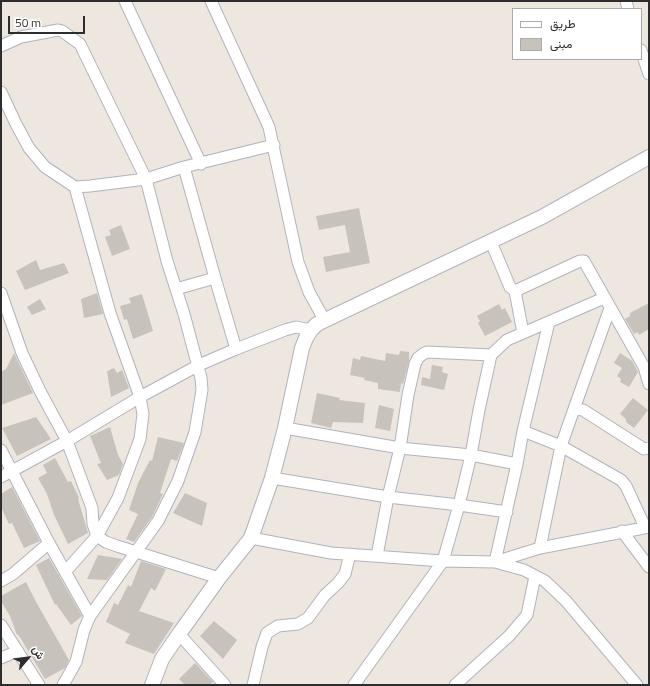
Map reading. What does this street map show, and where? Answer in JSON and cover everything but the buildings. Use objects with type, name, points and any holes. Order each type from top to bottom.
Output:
[{"type":"street","points":[[125,1],[201,164]]},
{"type":"street","points":[[211,1],[269,127],[298,262],[309,292],[325,321]]},
{"type":"street","points":[[1,46],[21,38],[58,30],[62,31],[80,44],[146,179],[167,261],[199,365],[202,390],[195,432],[178,481],[158,521],[90,616],[84,630],[76,662],[63,685]]},
{"type":"street","points":[[642,53],[649,74]]},
{"type":"street","points":[[1,92],[29,148],[45,168],[75,187],[146,179],[184,167],[274,145]]},
{"type":"street","points":[[152,685],[162,659],[218,578],[251,538],[272,478],[285,428],[302,348],[311,330],[325,321],[403,283],[542,218],[649,157]]},
{"type":"street","points":[[184,167],[214,278],[236,349]]},
{"type":"street","points":[[65,572],[97,536],[118,498],[140,439],[143,414],[140,397],[110,313],[75,187]]},
{"type":"street","points":[[491,242],[510,287],[515,291],[523,333]]},
{"type":"street","points":[[515,291],[582,260],[584,261],[644,367],[649,384]]},
{"type":"street","points":[[176,289],[214,278]]},
{"type":"street","points":[[1,293],[22,352],[40,391],[67,441],[92,508],[93,524],[97,536],[106,542],[117,546],[218,578]]},
{"type":"street","points":[[354,685],[443,561],[471,455],[491,355],[507,340],[604,298]]},
{"type":"street","points":[[540,548],[561,446],[610,308]]},
{"type":"street","points":[[495,562],[507,512],[523,431],[549,322]]},
{"type":"street","points":[[1,477],[199,365],[236,349],[296,327],[311,330]]},
{"type":"street","points":[[376,556],[400,448],[408,395],[415,364],[418,358],[427,352],[491,355]]},
{"type":"street","points":[[574,409],[583,410],[644,448],[649,448]]},
{"type":"street","points":[[285,428],[400,448],[471,455],[517,464]]},
{"type":"street","points":[[495,562],[540,548],[647,527],[626,486],[621,480],[561,446],[523,431]]},
{"type":"street","points":[[1,450],[49,543],[90,616]]},
{"type":"street","points":[[272,478],[388,497],[507,512]]},
{"type":"street","points":[[622,532],[649,567]]},
{"type":"street","points":[[251,538],[331,553],[443,561],[495,562],[524,570],[545,582],[566,601],[637,685]]},
{"type":"street","points":[[1,581],[13,574],[49,543]]},
{"type":"street","points":[[253,685],[262,647],[267,634],[278,626],[298,624],[308,618],[325,595],[345,574],[350,554]]},
{"type":"street","points":[[455,685],[509,636],[527,615],[535,576]]},
{"type":"street","points":[[1,625],[39,685]]},
{"type":"street","points":[[179,634],[225,685]]},
{"type":"street","points":[[1,658],[18,652]]}]
